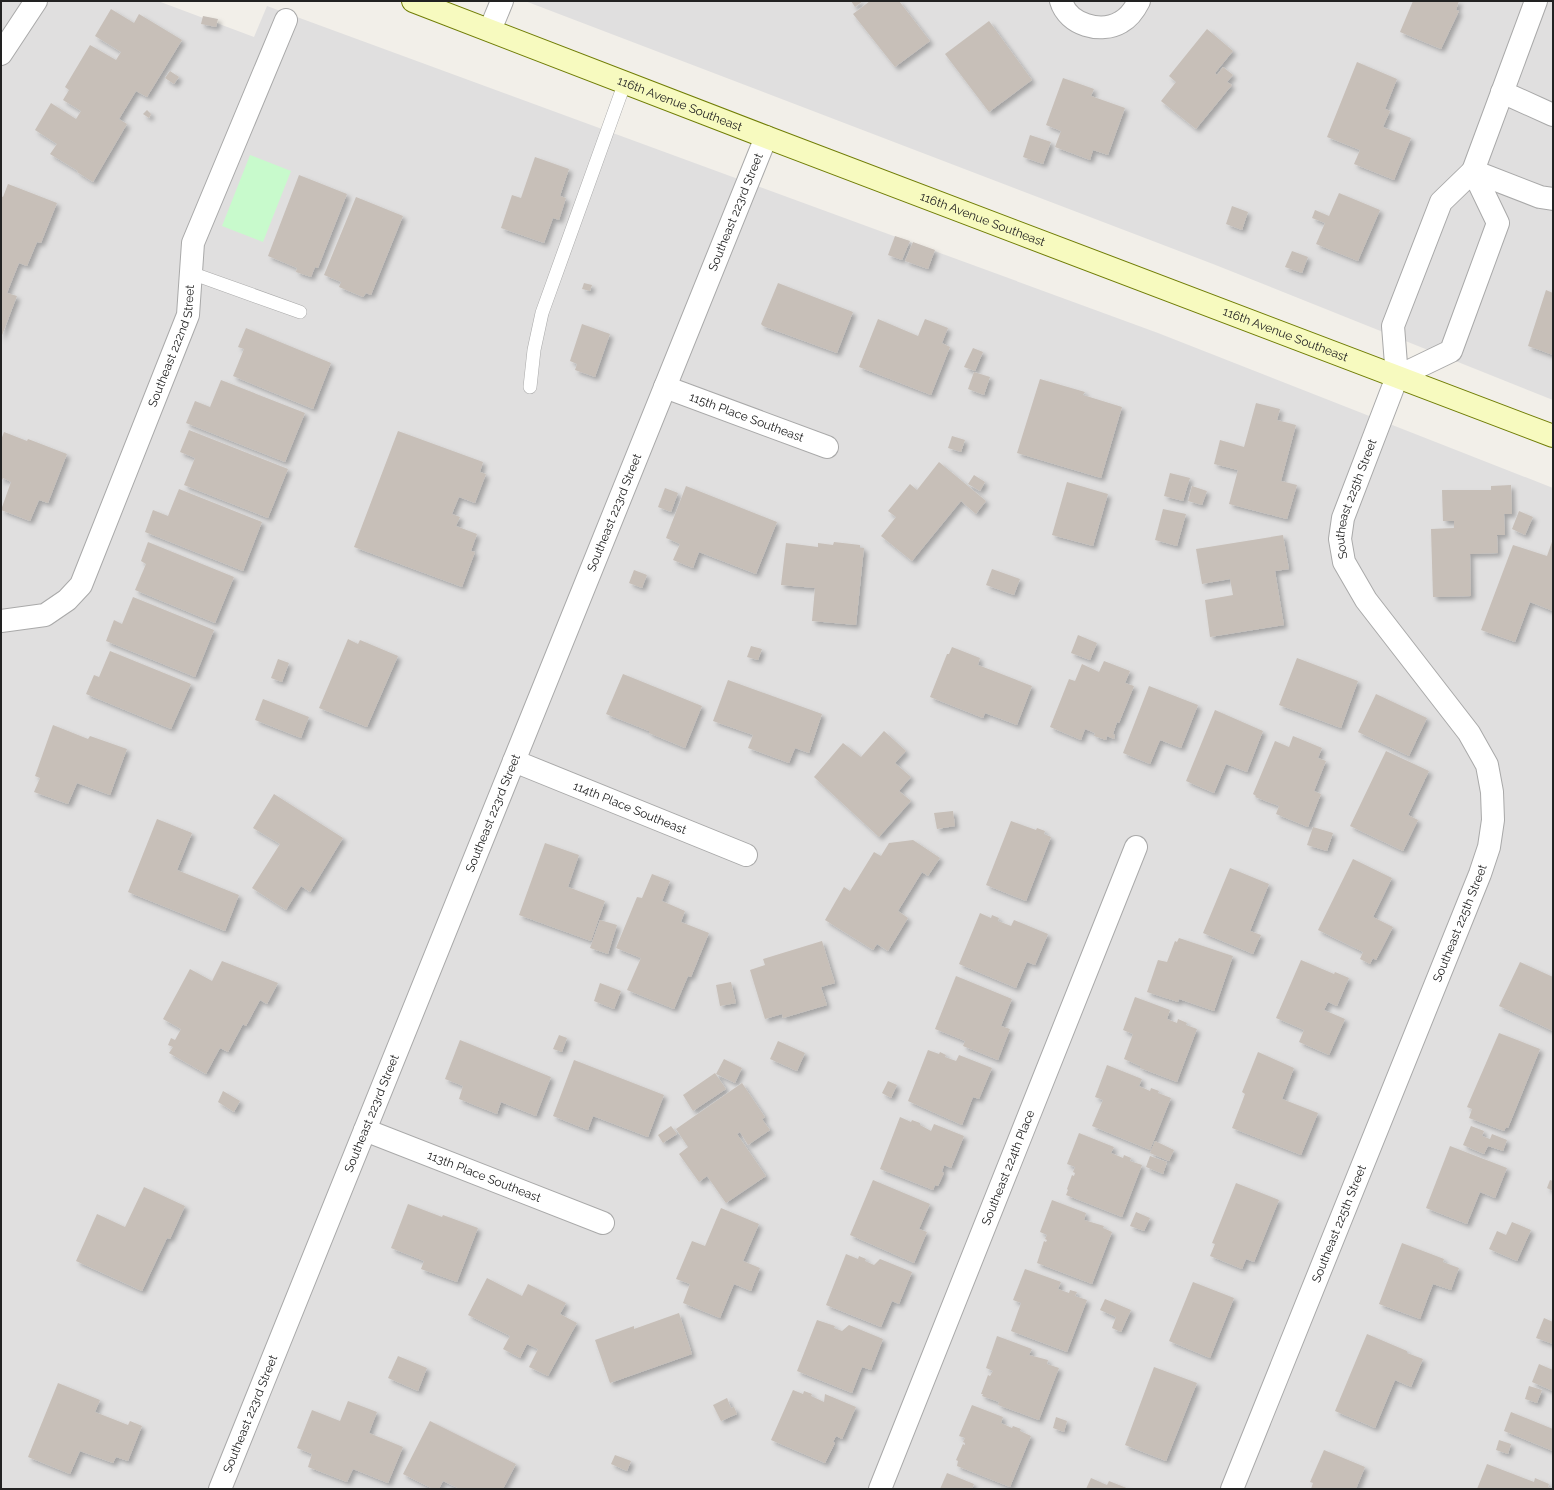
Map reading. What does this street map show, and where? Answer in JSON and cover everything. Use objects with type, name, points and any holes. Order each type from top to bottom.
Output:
[{"type":"main road","name":"116th Avenue Southeast","points":[[413,1],[766,137],[1553,436]]},
{"type":"street","points":[[1,54],[36,1]]},
{"type":"street","points":[[490,30],[502,1]]},
{"type":"street","points":[[1061,1],[1062,5],[1073,18],[1088,26],[1105,28],[1121,22],[1134,12],[1140,1]]},
{"type":"street","name":"Southeast 225th Street","points":[[1232,1489],[1480,874],[1489,847],[1493,820],[1492,792],[1487,765],[1469,733],[1366,600],[1344,562],[1340,539],[1343,518],[1397,377],[1393,326],[1441,202],[1473,171],[1536,1]]},
{"type":"street","name":"Southeast 222nd Street","points":[[1,622],[45,615],[67,600],[81,585],[188,314],[193,243],[286,20]]},
{"type":"street","points":[[1502,92],[1553,115]]},
{"type":"street","name":"Southeast 223rd Street","points":[[220,1489],[766,137]]},
{"type":"street","points":[[1473,171],[1540,197],[1553,199]]},
{"type":"street","points":[[1397,377],[1451,351],[1498,223],[1473,171]]},
{"type":"street","name":"115th Place Southeast","points":[[665,387],[827,447]]},
{"type":"street","name":"114th Place Southeast","points":[[514,761],[746,855]]},
{"type":"street","name":"Southeast 224th Place","points":[[880,1489],[1136,847]]},
{"type":"street","name":"113th Place Southeast","points":[[365,1130],[603,1223]]},
{"type":"lane","points":[[530,387],[534,350],[542,313],[625,82]]},
{"type":"lane","points":[[191,273],[300,312]]},
{"type":"shaded area","points":[[1,1],[158,1],[254,37],[267,6],[1158,333],[1553,488],[1553,1489],[1,1489]]},
{"type":"shaded area","points":[[525,1],[1553,1],[1553,400],[1213,264]]},
{"type":"green space","points":[[250,155],[291,171],[263,242],[222,226]]},
{"type":"building","points":[[851,1],[863,1],[855,7]]},
{"type":"building","points":[[870,1],[899,1],[930,41],[895,67],[853,14]]},
{"type":"building","points":[[1413,1],[1459,1],[1456,10],[1459,11],[1441,49],[1400,32]]},
{"type":"building","points":[[111,9],[134,23],[139,14],[182,40],[147,97],[136,91],[119,119],[127,124],[93,182],[50,154],[57,144],[35,130],[51,103],[76,119],[81,111],[63,100],[69,90],[65,87],[90,45],[116,60],[121,52],[95,36]]},
{"type":"building","points":[[203,16],[218,19],[216,27],[201,24]]},
{"type":"building","points":[[989,21],[1032,80],[989,112],[945,54]]},
{"type":"building","points":[[1207,29],[1233,51],[1215,73],[1217,75],[1223,67],[1233,75],[1227,82],[1232,85],[1196,129],[1161,101],[1176,82],[1169,76]]},
{"type":"building","points":[[1357,62],[1397,79],[1385,109],[1390,111],[1383,127],[1411,138],[1394,180],[1354,164],[1360,150],[1327,137]]},
{"type":"building","points":[[170,71],[179,77],[174,84],[165,78]]},
{"type":"building","points":[[1063,78],[1094,89],[1091,96],[1125,108],[1108,155],[1093,150],[1090,160],[1055,147],[1061,131],[1046,125]]},
{"type":"building","points":[[147,110],[151,114],[149,118],[143,114]]},
{"type":"building","points":[[1030,135],[1051,142],[1043,164],[1023,157]]},
{"type":"building","points":[[535,157],[569,169],[560,196],[566,198],[559,220],[553,218],[544,243],[501,228],[512,195],[521,198]]},
{"type":"building","points":[[299,175],[347,194],[318,268],[315,267],[311,277],[296,272],[297,268],[268,256]]},
{"type":"building","points":[[8,184],[57,203],[41,243],[37,242],[27,266],[19,263],[7,293],[17,296],[1,338],[1,196],[3,197]]},
{"type":"building","points":[[1339,193],[1380,210],[1358,261],[1316,244],[1325,223],[1312,218],[1315,210],[1329,216]]},
{"type":"building","points":[[356,197],[403,216],[371,295],[366,293],[363,297],[339,287],[341,282],[324,275]]},
{"type":"building","points":[[1232,206],[1248,212],[1242,230],[1226,224]]},
{"type":"building","points":[[895,236],[910,241],[902,260],[888,255]]},
{"type":"building","points":[[913,242],[935,250],[928,269],[905,261]]},
{"type":"building","points":[[1292,251],[1308,257],[1302,273],[1285,267]]},
{"type":"building","points":[[584,283],[592,285],[590,291],[582,289]]},
{"type":"building","points":[[778,283],[853,312],[837,353],[761,324]]},
{"type":"building","points":[[1546,290],[1553,293],[1553,355],[1528,346]]},
{"type":"building","points":[[878,319],[918,336],[925,319],[948,328],[942,343],[950,347],[931,395],[859,367]]},
{"type":"building","points":[[582,324],[610,334],[595,377],[575,370],[577,364],[570,361]]},
{"type":"building","points":[[246,328],[331,363],[313,409],[233,376],[244,349],[238,347]]},
{"type":"building","points":[[973,348],[983,352],[975,371],[964,367]]},
{"type":"building","points":[[974,372],[990,377],[984,395],[968,389]]},
{"type":"building","points":[[1040,379],[1085,392],[1083,395],[1122,407],[1101,478],[1017,453]]},
{"type":"building","points":[[221,380],[305,413],[285,462],[186,423],[195,401],[210,407]]},
{"type":"building","points":[[1256,403],[1280,409],[1277,420],[1296,425],[1281,481],[1297,485],[1287,519],[1229,504],[1238,470],[1214,464],[1220,440],[1244,447]]},
{"type":"building","points":[[189,430],[288,469],[268,518],[184,485],[195,458],[180,452]]},
{"type":"building","points":[[398,431],[483,462],[480,472],[486,474],[475,503],[459,497],[452,514],[460,517],[456,526],[477,534],[471,551],[475,552],[462,587],[354,547]]},
{"type":"building","points":[[4,432],[27,441],[28,439],[67,454],[48,503],[39,500],[30,521],[1,510],[11,482],[3,478],[1,483],[1,440]]},
{"type":"building","points":[[952,436],[965,440],[961,452],[948,448]]},
{"type":"building","points":[[939,462],[986,501],[976,514],[961,501],[912,561],[881,536],[896,517],[888,511],[910,484],[917,490]]},
{"type":"building","points":[[1170,473],[1190,478],[1183,501],[1164,496]]},
{"type":"building","points":[[974,475],[985,482],[980,491],[968,484]]},
{"type":"building","points":[[1067,482],[1108,494],[1093,546],[1052,535]]},
{"type":"building","points":[[1511,485],[1512,514],[1504,514],[1505,535],[1497,535],[1498,553],[1470,554],[1471,596],[1433,597],[1431,529],[1454,528],[1454,521],[1443,521],[1442,490],[1491,490],[1491,486]]},
{"type":"building","points":[[686,486],[777,522],[756,574],[699,552],[693,568],[673,560],[680,544],[666,538]]},
{"type":"building","points":[[1192,486],[1207,491],[1202,505],[1188,501]]},
{"type":"building","points":[[665,488],[678,493],[671,512],[658,507]]},
{"type":"building","points":[[179,489],[262,522],[243,571],[145,532],[153,510],[168,516]]},
{"type":"building","points":[[1163,509],[1186,514],[1177,546],[1155,540]]},
{"type":"building","points":[[1519,511],[1533,517],[1525,535],[1512,529]]},
{"type":"building","points":[[1283,535],[1289,569],[1275,571],[1284,625],[1210,637],[1205,600],[1233,595],[1230,579],[1202,584],[1196,549]]},
{"type":"building","points":[[1553,539],[1553,611],[1530,602],[1515,642],[1481,630],[1513,545],[1547,556]]},
{"type":"building","points":[[148,542],[234,577],[215,623],[135,590],[146,564],[141,561]]},
{"type":"building","points":[[834,542],[860,545],[860,548],[864,548],[856,625],[812,621],[815,588],[781,585],[786,543],[818,547],[818,543],[833,545]]},
{"type":"building","points":[[992,569],[1020,579],[1014,595],[986,585]]},
{"type":"building","points":[[634,570],[647,575],[642,588],[629,583]]},
{"type":"building","points":[[133,597],[214,630],[195,677],[106,641],[114,620],[122,624]]},
{"type":"building","points":[[1078,635],[1097,643],[1090,660],[1071,653]]},
{"type":"building","points":[[348,639],[358,644],[360,640],[398,656],[367,727],[319,708]]},
{"type":"building","points":[[751,646],[762,649],[758,660],[747,657]]},
{"type":"building","points":[[952,647],[980,658],[978,665],[1032,686],[1017,725],[985,713],[983,718],[930,697],[947,654],[949,654]]},
{"type":"building","points":[[110,651],[191,684],[171,729],[86,694],[94,675],[99,677]]},
{"type":"building","points":[[1297,658],[1358,681],[1341,728],[1279,705]]},
{"type":"building","points":[[278,659],[289,663],[282,682],[271,678]]},
{"type":"building","points":[[1104,661],[1130,671],[1125,683],[1134,686],[1119,723],[1117,722],[1113,734],[1115,735],[1114,739],[1107,736],[1106,740],[1094,736],[1095,733],[1085,729],[1081,740],[1050,727],[1069,679],[1075,681],[1082,664],[1099,672]]},
{"type":"building","points":[[623,674],[702,706],[685,748],[649,733],[649,731],[606,714]]},
{"type":"building","points":[[728,680],[822,714],[809,753],[795,748],[789,763],[748,748],[753,735],[713,721]]},
{"type":"building","points":[[1149,686],[1198,705],[1181,748],[1160,740],[1150,764],[1123,753]]},
{"type":"building","points":[[1376,694],[1427,718],[1409,756],[1358,732]]},
{"type":"building","points":[[263,699],[309,717],[301,738],[255,720]]},
{"type":"building","points":[[1215,710],[1263,731],[1247,772],[1226,764],[1214,793],[1186,781]]},
{"type":"building","points":[[53,725],[88,739],[90,736],[127,749],[110,795],[77,783],[68,804],[34,792],[40,778],[35,776]]},
{"type":"building","points":[[884,731],[906,751],[895,763],[911,777],[899,791],[911,801],[879,837],[814,777],[843,743],[861,757]]},
{"type":"building","points":[[1293,736],[1322,748],[1318,758],[1326,761],[1314,791],[1321,794],[1308,827],[1276,814],[1279,806],[1255,797],[1256,796],[1253,794],[1275,741],[1289,747]]},
{"type":"building","points":[[1386,751],[1429,771],[1408,815],[1418,820],[1403,851],[1350,826]]},
{"type":"building","points":[[274,794],[343,838],[310,892],[301,886],[286,910],[252,888],[280,844],[253,828]]},
{"type":"building","points":[[953,811],[955,826],[937,829],[934,813]]},
{"type":"building","points":[[157,819],[192,833],[177,870],[239,895],[225,931],[128,892]]},
{"type":"building","points":[[1011,821],[1036,830],[1037,828],[1045,831],[1044,834],[1051,837],[1026,901],[986,885]]},
{"type":"building","points":[[1313,827],[1333,833],[1327,851],[1307,845]]},
{"type":"building","points":[[913,840],[940,858],[928,876],[922,872],[898,911],[908,918],[888,951],[877,944],[873,950],[825,920],[844,887],[850,891],[874,852],[881,856],[889,843]]},
{"type":"building","points":[[545,843],[579,855],[568,887],[605,901],[591,941],[519,915]]},
{"type":"building","points":[[1353,859],[1392,878],[1373,917],[1393,927],[1376,960],[1373,958],[1370,964],[1360,959],[1363,952],[1318,930]]},
{"type":"building","points":[[1230,868],[1269,884],[1250,931],[1261,935],[1253,954],[1203,933]]},
{"type":"building","points":[[652,874],[670,881],[662,901],[685,911],[681,922],[709,933],[691,977],[688,976],[674,1009],[627,990],[641,958],[616,948],[637,897],[642,898]]},
{"type":"building","points":[[980,913],[991,918],[992,915],[999,918],[998,921],[1011,926],[1014,920],[1048,934],[1035,965],[1027,962],[1016,988],[959,964]]},
{"type":"building","points":[[600,920],[617,925],[608,954],[590,948]]},
{"type":"building","points":[[1179,938],[1233,956],[1214,1011],[1179,999],[1178,1002],[1147,992],[1158,960],[1167,962],[1175,941],[1177,942]]},
{"type":"building","points":[[822,941],[835,983],[821,987],[827,1005],[783,1018],[782,1014],[765,1019],[750,970],[765,965],[763,959]]},
{"type":"building","points":[[1301,960],[1334,974],[1335,972],[1349,978],[1337,1006],[1328,1002],[1324,1010],[1345,1019],[1329,1055],[1299,1042],[1304,1030],[1276,1018]]},
{"type":"building","points":[[222,961],[278,983],[267,1004],[260,1000],[246,1026],[243,1024],[228,1052],[220,1048],[206,1074],[169,1053],[173,1047],[168,1045],[171,1038],[175,1040],[181,1029],[163,1019],[190,969],[212,981]]},
{"type":"building","points":[[1520,962],[1553,977],[1553,1031],[1499,1006]]},
{"type":"building","points":[[956,976],[1012,999],[1001,1026],[1010,1029],[998,1060],[963,1046],[965,1041],[935,1029]]},
{"type":"building","points":[[731,982],[736,1003],[720,1006],[716,985]]},
{"type":"building","points":[[600,983],[621,991],[614,1009],[594,1001]]},
{"type":"building","points":[[1135,997],[1170,1010],[1167,1019],[1177,1023],[1178,1019],[1187,1023],[1186,1025],[1197,1029],[1177,1082],[1140,1068],[1140,1066],[1124,1059],[1133,1034],[1123,1030]]},
{"type":"building","points":[[1499,1033],[1540,1049],[1508,1128],[1506,1127],[1504,1131],[1469,1118],[1472,1109],[1467,1107]]},
{"type":"building","points":[[559,1035],[567,1038],[562,1052],[553,1049]]},
{"type":"building","points":[[460,1040],[551,1077],[536,1116],[501,1102],[497,1114],[459,1099],[463,1086],[445,1079]]},
{"type":"building","points":[[778,1041],[805,1053],[797,1071],[770,1059]]},
{"type":"building","points":[[928,1050],[939,1054],[940,1052],[946,1055],[945,1057],[956,1061],[959,1055],[992,1068],[979,1099],[973,1097],[962,1125],[908,1101]]},
{"type":"building","points":[[1258,1052],[1294,1068],[1282,1099],[1318,1113],[1301,1155],[1232,1128],[1245,1094],[1242,1092]]},
{"type":"building","points":[[724,1059],[742,1068],[735,1083],[716,1074]]},
{"type":"building","points":[[574,1060],[664,1095],[648,1137],[593,1116],[588,1130],[553,1116]]},
{"type":"building","points":[[1107,1065],[1142,1079],[1139,1086],[1150,1091],[1151,1088],[1159,1091],[1158,1093],[1171,1098],[1150,1150],[1092,1126],[1103,1100],[1095,1097]]},
{"type":"building","points":[[715,1073],[726,1089],[693,1111],[683,1095]]},
{"type":"building","points":[[888,1081],[897,1085],[891,1098],[882,1093]]},
{"type":"building","points":[[742,1083],[765,1117],[762,1119],[770,1130],[748,1145],[740,1132],[737,1134],[766,1176],[726,1203],[707,1176],[699,1182],[679,1154],[688,1147],[676,1129]]},
{"type":"building","points":[[223,1091],[240,1101],[234,1112],[218,1102]]},
{"type":"building","points":[[900,1117],[911,1122],[912,1120],[920,1123],[920,1125],[931,1131],[934,1124],[964,1136],[951,1168],[944,1165],[942,1172],[944,1173],[938,1186],[935,1185],[933,1190],[880,1169]]},
{"type":"building","points":[[671,1126],[677,1134],[663,1143],[658,1135]]},
{"type":"building","points":[[1471,1126],[1484,1131],[1482,1136],[1490,1139],[1492,1134],[1507,1140],[1503,1151],[1488,1146],[1484,1154],[1463,1145]]},
{"type":"building","points":[[1079,1133],[1114,1147],[1111,1153],[1123,1158],[1124,1155],[1131,1158],[1130,1161],[1142,1165],[1122,1217],[1066,1195],[1072,1175],[1074,1176],[1075,1173],[1073,1172],[1075,1167],[1067,1164]]},
{"type":"building","points":[[1155,1141],[1174,1150],[1169,1161],[1150,1153]]},
{"type":"building","points":[[1450,1146],[1507,1168],[1495,1198],[1480,1192],[1467,1224],[1426,1208]]},
{"type":"building","points":[[1150,1156],[1167,1162],[1163,1174],[1146,1167]]},
{"type":"building","points":[[873,1180],[930,1204],[919,1229],[927,1232],[914,1263],[850,1235]]},
{"type":"building","points":[[1550,1180],[1553,1181],[1553,1191],[1547,1188]]},
{"type":"building","points":[[1236,1183],[1279,1200],[1254,1262],[1246,1259],[1242,1269],[1210,1256],[1215,1244],[1212,1243]]},
{"type":"building","points":[[144,1187],[185,1206],[170,1239],[167,1238],[142,1291],[76,1261],[97,1214],[125,1227]]},
{"type":"building","points":[[1052,1200],[1086,1213],[1084,1220],[1104,1226],[1103,1228],[1112,1232],[1092,1284],[1037,1263],[1044,1241],[1046,1242],[1047,1240],[1045,1239],[1047,1235],[1040,1232]]},
{"type":"building","points":[[408,1204],[442,1217],[443,1215],[478,1228],[457,1282],[421,1269],[424,1261],[391,1248]]},
{"type":"building","points":[[721,1208],[759,1224],[743,1261],[760,1268],[751,1291],[734,1284],[720,1318],[683,1303],[690,1284],[676,1279],[692,1241],[705,1246]]},
{"type":"building","points":[[1136,1212],[1150,1218],[1144,1231],[1130,1226]]},
{"type":"building","points":[[1512,1222],[1531,1230],[1517,1261],[1489,1249],[1497,1231],[1506,1235]]},
{"type":"building","points":[[1402,1243],[1444,1259],[1443,1262],[1459,1268],[1451,1290],[1433,1284],[1420,1319],[1379,1304]]},
{"type":"building","points":[[846,1254],[858,1259],[859,1256],[866,1259],[865,1261],[874,1265],[880,1259],[912,1272],[899,1304],[892,1301],[881,1327],[826,1305]]},
{"type":"building","points":[[1025,1269],[1061,1282],[1058,1289],[1069,1293],[1070,1290],[1077,1292],[1075,1296],[1087,1300],[1067,1352],[1011,1331],[1021,1303],[1013,1300]]},
{"type":"building","points":[[487,1278],[522,1296],[528,1284],[566,1303],[560,1314],[577,1323],[548,1376],[529,1367],[538,1349],[527,1344],[520,1358],[503,1349],[510,1336],[468,1315]]},
{"type":"building","points":[[1193,1282],[1234,1298],[1210,1358],[1169,1341]]},
{"type":"building","points":[[1105,1299],[1131,1310],[1121,1332],[1112,1328],[1116,1317],[1100,1310]]},
{"type":"building","points":[[679,1313],[692,1354],[610,1383],[595,1340],[634,1326],[634,1329]]},
{"type":"building","points":[[1544,1318],[1553,1322],[1553,1344],[1536,1338]]},
{"type":"building","points":[[817,1320],[835,1326],[834,1328],[842,1331],[849,1325],[883,1339],[871,1370],[862,1367],[852,1393],[797,1371]]},
{"type":"building","points":[[1367,1334],[1423,1359],[1411,1387],[1395,1380],[1375,1428],[1335,1411]]},
{"type":"building","points":[[997,1336],[1032,1349],[1029,1355],[1048,1360],[1047,1364],[1059,1368],[1039,1420],[998,1405],[999,1402],[982,1396],[983,1394],[981,1394],[988,1375],[990,1376],[993,1371],[986,1368]]},
{"type":"building","points":[[398,1356],[427,1368],[418,1391],[388,1378]]},
{"type":"building","points":[[1539,1364],[1553,1370],[1553,1391],[1532,1382]]},
{"type":"building","points":[[1154,1367],[1197,1383],[1166,1461],[1125,1445]]},
{"type":"building","points":[[58,1383],[100,1400],[95,1412],[128,1425],[130,1421],[142,1426],[128,1461],[116,1457],[113,1463],[80,1451],[70,1474],[28,1457]]},
{"type":"building","points":[[1529,1386],[1542,1390],[1537,1403],[1525,1399]]},
{"type":"building","points":[[793,1390],[803,1394],[804,1391],[812,1394],[811,1396],[824,1402],[825,1394],[856,1407],[842,1439],[836,1436],[833,1442],[835,1443],[825,1463],[771,1440]]},
{"type":"building","points":[[727,1398],[731,1408],[734,1407],[737,1414],[721,1421],[713,1405]]},
{"type":"building","points":[[348,1401],[377,1412],[369,1433],[403,1447],[388,1483],[353,1469],[347,1482],[308,1467],[312,1454],[297,1448],[312,1410],[340,1421]]},
{"type":"building","points":[[972,1405],[1003,1417],[1001,1423],[1012,1428],[1013,1426],[1021,1429],[1020,1431],[1031,1436],[1010,1487],[957,1466],[958,1461],[956,1460],[963,1444],[965,1445],[963,1442],[965,1438],[959,1436]]},
{"type":"building","points":[[1511,1412],[1553,1429],[1553,1451],[1504,1431]]},
{"type":"building","points":[[1056,1417],[1067,1421],[1064,1432],[1053,1428]]},
{"type":"building","points":[[430,1421],[516,1464],[503,1489],[460,1489],[443,1481],[439,1489],[433,1489],[403,1474]]},
{"type":"building","points":[[1499,1440],[1511,1444],[1508,1454],[1496,1450]]},
{"type":"building","points":[[1324,1450],[1365,1467],[1356,1489],[1311,1489],[1313,1483],[1310,1482]]},
{"type":"building","points":[[615,1455],[631,1461],[627,1471],[611,1464]]},
{"type":"building","points":[[1487,1464],[1534,1482],[1535,1478],[1549,1484],[1548,1487],[1553,1489],[1477,1489]]},
{"type":"building","points":[[947,1473],[974,1484],[972,1489],[940,1489]]},
{"type":"building","points":[[1091,1478],[1107,1485],[1109,1481],[1129,1489],[1086,1489]]}]
